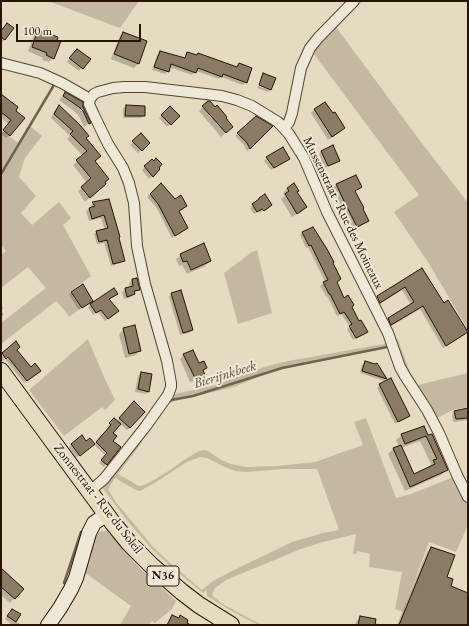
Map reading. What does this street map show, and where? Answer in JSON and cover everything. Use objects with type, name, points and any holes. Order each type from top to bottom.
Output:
[{"type":"main road","name":"Zonnestraat - Rue du Soleil","points":[[1,371],[130,543],[160,574],[182,592],[199,605],[232,625]]},
{"type":"street","points":[[284,128],[289,122],[292,113],[302,68],[310,48],[354,1]]},
{"type":"street","points":[[1,63],[40,74],[69,86],[90,99],[89,104],[94,115],[108,144],[123,168],[129,183],[134,203],[137,246],[145,284],[167,361],[171,383],[168,396],[104,479],[90,491]]},
{"type":"street","name":"Mussenstraat - Rue des Moineaux","points":[[90,99],[98,92],[124,87],[222,96],[252,106],[278,122],[284,128],[304,158],[327,212],[388,333],[405,376],[439,433],[468,497]]},
{"type":"street","points":[[48,625],[71,589],[78,573],[89,533],[94,523],[107,514]]},
{"type":"shaded area","points":[[48,1],[139,1],[120,28]]},
{"type":"shaded area","points":[[357,1],[363,1],[336,27],[468,203],[468,330],[428,262],[394,212],[419,195],[314,54],[310,51]]},
{"type":"shaded area","points":[[30,126],[42,136],[25,158],[19,177],[36,196],[21,213],[32,225],[59,202],[71,218],[63,225],[91,276],[70,292],[81,308],[69,317],[56,301],[1,344],[1,323],[46,288],[28,267],[1,288],[1,255],[6,251],[1,245],[1,130],[18,143]]},
{"type":"shaded area","points":[[257,250],[272,313],[238,324],[224,273],[252,252]]},
{"type":"shaded area","points":[[390,332],[398,340],[410,372],[418,385],[468,373],[468,407],[453,410],[435,419],[408,378]]},
{"type":"shaded area","points":[[88,339],[115,400],[105,410],[102,407],[64,436],[29,390]]},
{"type":"shaded area","points":[[388,339],[391,347],[291,367],[268,373],[234,387],[167,403],[170,395],[215,385],[264,367],[288,361],[384,344]]},
{"type":"shaded area","points":[[165,406],[166,407],[146,434],[140,445],[118,474],[139,486],[154,480],[199,451],[205,450],[221,460],[246,467],[278,466],[315,462],[363,445],[354,422],[366,418],[396,498],[411,494],[456,476],[468,502],[468,525],[456,552],[429,542],[403,612],[395,609],[402,572],[369,567],[370,554],[357,551],[356,554],[353,554],[356,534],[301,549],[226,580],[215,588],[212,595],[221,603],[263,625],[260,625],[228,609],[207,596],[207,590],[203,593],[169,565],[152,549],[125,518],[102,487]],"holes":[[[200,457],[207,458],[235,471],[247,472],[283,469],[317,469],[339,530],[292,542],[213,581],[202,590],[153,547],[115,501],[108,489],[115,478],[140,491],[187,462]]]},
{"type":"shaded area","points":[[107,531],[139,567],[176,601],[172,609],[155,623],[152,621],[149,625],[120,625],[131,606],[84,572],[97,535],[99,532]]},
{"type":"building","points":[[7,23],[14,28],[5,40],[1,37],[1,31]]},
{"type":"building","points":[[38,30],[58,37],[57,40],[61,41],[54,59],[46,55],[47,53],[32,47]]},
{"type":"building","points":[[123,32],[147,41],[139,64],[114,54]]},
{"type":"building","points":[[77,49],[91,59],[83,69],[69,58]]},
{"type":"building","points":[[160,51],[185,58],[187,52],[197,55],[198,53],[237,67],[239,63],[252,68],[247,83],[223,74],[222,77],[198,68],[196,73],[171,64],[169,72],[154,67]]},
{"type":"building","points":[[263,73],[276,78],[271,90],[259,85]]},
{"type":"building","points":[[65,92],[83,102],[83,107],[91,123],[89,124],[83,111],[79,107],[63,96]]},
{"type":"building","points":[[1,94],[18,107],[16,111],[25,118],[10,136],[3,130],[11,120],[1,112]]},
{"type":"building","points":[[210,101],[215,107],[217,105],[233,127],[226,133],[202,106]]},
{"type":"building","points":[[325,102],[333,113],[335,112],[345,128],[332,137],[314,109]]},
{"type":"building","points":[[59,105],[89,136],[86,138],[101,156],[95,161],[109,179],[105,182],[106,184],[90,198],[81,187],[91,178],[76,160],[87,151],[70,134],[73,131],[54,114]]},
{"type":"building","points":[[126,105],[145,106],[145,116],[125,116]]},
{"type":"building","points":[[170,106],[180,116],[171,125],[161,115]]},
{"type":"building","points":[[256,116],[273,126],[250,149],[247,143],[237,133]]},
{"type":"building","points":[[141,133],[150,143],[142,151],[132,141]]},
{"type":"building","points":[[333,145],[340,161],[328,166],[321,151]]},
{"type":"building","points":[[283,147],[290,159],[274,168],[266,157]]},
{"type":"building","points":[[156,158],[162,164],[159,168],[160,169],[153,177],[144,166],[152,159],[154,161]]},
{"type":"building","points":[[356,175],[362,187],[355,191],[369,221],[357,227],[336,184]]},
{"type":"building","points":[[161,183],[175,199],[181,195],[187,206],[179,211],[188,228],[175,236],[158,204],[150,194]]},
{"type":"building","points":[[294,183],[299,191],[297,192],[307,207],[297,214],[285,194],[289,191],[287,188]]},
{"type":"building","points":[[265,194],[272,205],[264,211],[262,209],[257,212],[252,204]]},
{"type":"building","points":[[109,199],[125,261],[113,264],[107,240],[99,242],[96,231],[108,228],[104,215],[92,219],[89,208],[95,206],[92,202]]},
{"type":"building","points":[[313,227],[334,262],[333,263],[341,279],[337,282],[344,298],[348,295],[354,305],[352,307],[359,321],[361,320],[368,332],[356,338],[349,326],[352,324],[344,312],[340,314],[329,294],[323,282],[328,280],[311,245],[309,246],[302,232]]},
{"type":"building","points":[[204,243],[211,261],[191,270],[187,261],[183,262],[180,254]]},
{"type":"building","points":[[422,268],[444,303],[448,300],[468,332],[446,346],[423,306],[391,325],[388,318],[414,302],[405,287],[380,303],[377,296]]},
{"type":"building","points":[[137,278],[140,290],[134,291],[135,294],[127,297],[125,288],[133,286],[132,279]]},
{"type":"building","points":[[83,284],[93,301],[82,308],[71,292]]},
{"type":"building","points":[[114,288],[118,294],[109,299],[119,311],[108,319],[101,310],[96,313],[90,304]]},
{"type":"building","points":[[181,290],[193,330],[183,333],[171,293]]},
{"type":"building","points":[[135,325],[141,351],[129,354],[123,328]]},
{"type":"building","points":[[16,341],[20,347],[17,350],[31,367],[35,363],[41,371],[27,381],[8,357],[6,359],[2,353]]},
{"type":"building","points":[[193,350],[199,363],[204,361],[207,368],[203,370],[205,375],[195,378],[183,354]]},
{"type":"building","points":[[365,361],[375,364],[377,363],[387,379],[362,371]]},
{"type":"building","points":[[141,372],[152,374],[149,392],[138,389]]},
{"type":"building","points":[[391,378],[410,416],[398,422],[379,384]]},
{"type":"building","points":[[134,401],[145,412],[130,428],[119,418]]},
{"type":"building","points":[[468,408],[468,418],[456,419],[454,411]]},
{"type":"building","points":[[114,418],[121,424],[113,433],[117,436],[113,441],[121,447],[107,465],[101,460],[107,453],[96,442],[111,425],[109,423]]},
{"type":"building","points":[[424,426],[428,435],[432,434],[448,470],[410,487],[393,448],[401,445],[414,474],[435,464],[433,460],[437,459],[426,436],[405,444],[401,434]]},
{"type":"building","points":[[82,435],[86,441],[90,438],[95,444],[80,456],[71,444]]},
{"type":"building","points":[[431,547],[455,555],[447,577],[453,579],[451,586],[468,593],[468,625],[399,625]]},
{"type":"building","points":[[1,568],[24,589],[15,599],[1,587]]},
{"type":"building","points":[[12,609],[21,614],[16,622],[7,616]]},
{"type":"building","points":[[172,615],[179,618],[180,615],[188,620],[187,623],[191,625],[167,625]]},
{"type":"building","points":[[360,616],[376,619],[375,625],[358,625]]},
{"type":"waterway","points":[[1,174],[54,85]]},
{"type":"waterway","name":"Bierijnkbeek","points":[[169,402],[171,400],[193,396],[282,368],[387,347]]},
{"type":"waterway","name":"Bierijnkbeek","points":[[64,583],[81,532]]}]
